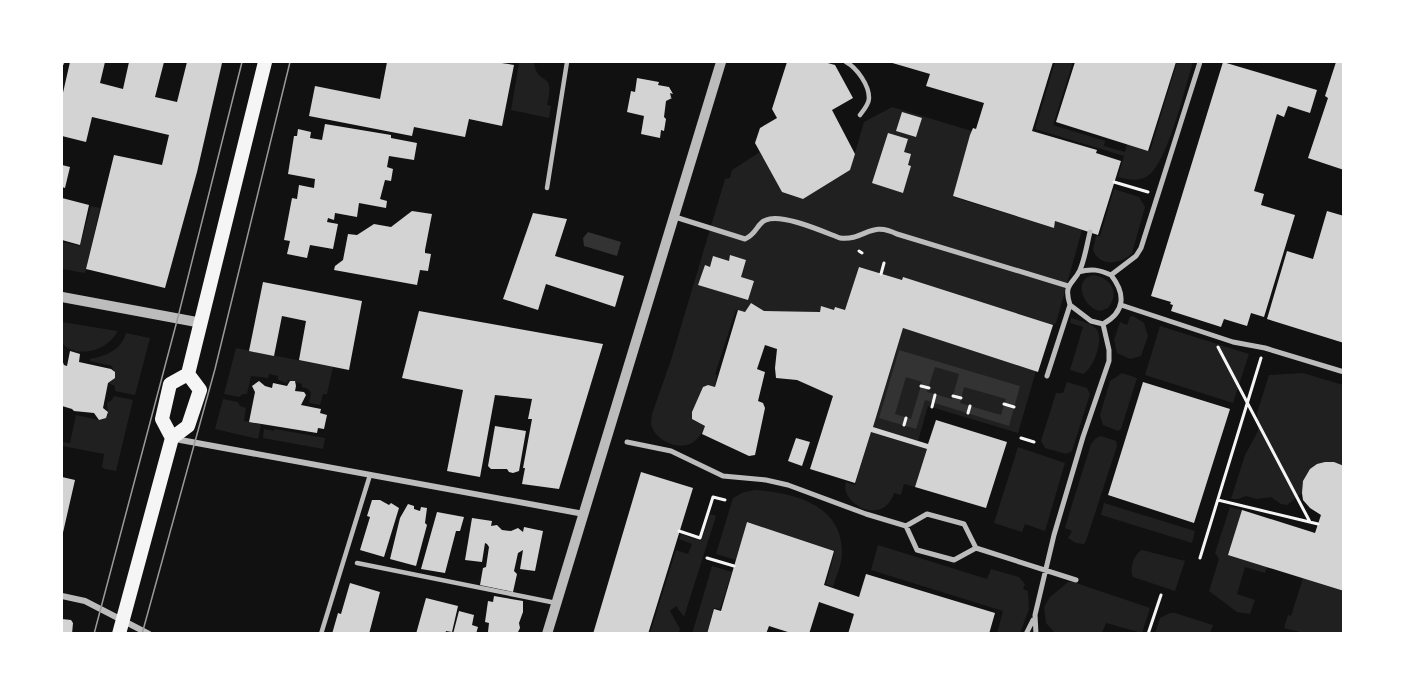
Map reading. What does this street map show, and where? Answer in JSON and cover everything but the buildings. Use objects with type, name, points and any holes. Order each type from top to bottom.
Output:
[{"type":"main road","points":[[172,438],[162,419],[170,384],[188,374],[265,62]]},
{"type":"main road","points":[[121,627],[172,438],[188,426],[200,390],[188,374]]},
{"type":"street","points":[[547,633],[721,62]]},
{"type":"street","points":[[1111,275],[1136,256],[1141,248],[1200,62]]},
{"type":"street","points":[[675,217],[746,239],[754,234],[767,219],[784,220],[849,239],[876,228],[889,230],[1068,286]]},
{"type":"street","points":[[1047,376],[1070,304],[1068,286],[1079,272],[1090,232]]},
{"type":"street","points":[[1070,304],[1091,321],[1103,324],[1116,315],[1121,305],[1119,285],[1111,275],[1088,269],[1079,272]]},
{"type":"street","points":[[62,297],[202,323]]},
{"type":"street","points":[[1121,305],[1233,342],[1264,348],[1344,372]]},
{"type":"street","points":[[1026,633],[1035,615],[1075,462],[1109,361],[1103,324]]},
{"type":"street","points":[[172,438],[194,444],[584,514]]},
{"type":"street","points":[[627,442],[671,451],[723,477],[766,480],[788,485],[906,526],[927,514],[964,524],[976,548],[1076,580]]},
{"type":"street","points":[[906,526],[917,550],[954,561],[976,548]]},
{"type":"street","points":[[62,596],[85,601],[121,627],[149,633]]},
{"type":"street","points":[[1035,615],[1036,633]]},
{"type":"lane","points":[[547,188],[567,62]]},
{"type":"lane","points":[[846,62],[858,72],[868,91],[869,102],[860,115]]},
{"type":"lane","points":[[321,633],[370,475]]},
{"type":"lane","points":[[357,563],[556,603]]},
{"type":"path","points":[[1114,182],[1158,195]]},
{"type":"path","points":[[880,274],[884,263]]},
{"type":"path","points":[[1212,335],[1310,522]]},
{"type":"path","points":[[1200,558],[1264,348]]},
{"type":"path","points":[[921,386],[929,388]]},
{"type":"path","points":[[932,407],[935,395]]},
{"type":"path","points":[[953,396],[961,398]]},
{"type":"path","points":[[1004,404],[1014,407]]},
{"type":"path","points":[[968,413],[970,406]]},
{"type":"path","points":[[904,425],[906,418]]},
{"type":"path","points":[[1021,438],[1034,442]]},
{"type":"path","points":[[679,531],[700,538],[713,497],[725,500]]},
{"type":"path","points":[[1218,500],[1318,524]]},
{"type":"path","points":[[707,558],[734,566]]},
{"type":"path","points":[[1148,633],[1161,595]]},
{"type":"shaded area","points":[[515,62],[534,62],[536,70],[548,82],[547,105],[551,106],[549,118],[511,110],[519,63]]},
{"type":"shaded area","points":[[1055,62],[1073,62],[1053,125],[1105,141],[1104,146],[1125,152],[1127,144],[1150,151],[1177,62],[1193,62],[1168,143],[1154,170],[1146,177],[1136,180],[1118,177],[1124,156],[1035,129]]},
{"type":"shaded area","points":[[892,107],[972,131],[953,197],[1054,228],[1055,221],[1082,230],[1056,323],[1053,325],[903,277],[902,280],[859,267],[845,310],[835,307],[834,310],[822,306],[820,312],[764,311],[751,303],[745,312],[736,310],[715,374],[717,375],[715,387],[708,385],[703,387],[692,412],[693,420],[705,426],[695,441],[690,444],[678,446],[666,442],[653,429],[652,414],[671,360],[725,179],[730,178],[732,170],[760,152],[782,192],[803,199],[850,170],[864,122]]},
{"type":"shaded area","points":[[1114,189],[1139,197],[1145,207],[1132,253],[1116,262],[1105,262],[1096,256],[1093,250],[1096,236],[1100,236]]},
{"type":"shaded area","points":[[91,206],[100,208],[85,273],[62,269],[62,242],[80,246]]},
{"type":"shaded area","points":[[588,232],[621,242],[617,256],[584,246],[583,238]]},
{"type":"shaded area","points":[[1094,275],[1110,283],[1114,292],[1108,308],[1100,311],[1089,305],[1082,293],[1083,281]]},
{"type":"shaded area","points":[[1133,316],[1144,323],[1148,336],[1141,356],[1130,359],[1117,353],[1114,340],[1120,322],[1127,325],[1130,317]]},
{"type":"shaded area","points":[[1071,318],[1086,322],[1097,330],[1099,335],[1096,354],[1090,367],[1083,374],[1070,370],[1083,327],[1070,323]]},
{"type":"shaded area","points":[[62,322],[117,332],[107,344],[100,348],[84,352],[76,351],[62,343]]},
{"type":"shaded area","points":[[1160,326],[1249,354],[1233,403],[1145,375]]},
{"type":"shaded area","points":[[903,328],[1036,371],[1018,433],[928,406],[918,441],[873,427]]},
{"type":"shaded area","points":[[126,333],[150,338],[135,395],[115,391],[115,386],[108,383],[115,376],[112,366],[90,361],[90,359],[117,348]]},
{"type":"shaded area","points":[[236,348],[333,367],[327,394],[323,394],[320,405],[309,403],[311,393],[302,387],[302,384],[288,380],[287,383],[278,380],[278,376],[269,374],[268,378],[251,376],[247,394],[239,397],[224,394]]},
{"type":"shaded area","points":[[899,350],[1020,386],[1009,426],[925,400],[916,429],[879,418]],"holes":[[[935,367],[959,374],[952,399],[927,392]],[[906,377],[922,382],[911,419],[895,414]],[[964,387],[1006,399],[1001,415],[960,403]]]},
{"type":"shaded area","points":[[1122,373],[1137,378],[1121,429],[1118,431],[1103,425],[1100,415],[1110,381]]},
{"type":"shaded area","points":[[1303,373],[1343,385],[1343,466],[1303,481],[1302,493],[1287,505],[1271,497],[1257,499],[1246,496],[1231,499],[1245,455],[1258,431],[1257,413],[1269,375]]},
{"type":"shaded area","points":[[1067,382],[1087,388],[1090,394],[1072,451],[1066,454],[1045,448],[1041,441],[1056,393],[1063,393]]},
{"type":"shaded area","points":[[114,396],[133,400],[116,471],[102,467],[104,454],[62,446],[62,442],[70,443],[76,415],[99,420],[106,418],[107,403]]},
{"type":"shaded area","points":[[223,399],[238,402],[240,406],[246,408],[244,421],[261,424],[258,439],[215,429]]},
{"type":"shaded area","points":[[264,429],[325,438],[323,449],[263,438]]},
{"type":"shaded area","points":[[871,432],[927,449],[915,487],[904,484],[901,495],[894,493],[881,509],[872,510],[863,509],[855,504],[846,490],[846,482],[855,485]]},
{"type":"shaded area","points":[[1101,436],[1116,441],[1117,446],[1086,541],[1084,544],[1076,543],[1068,538],[1072,531],[1065,528],[1091,444]]},
{"type":"shaded area","points":[[1018,447],[1065,463],[1045,531],[1025,524],[1022,532],[994,523]]},
{"type":"shaded area","points":[[756,490],[787,495],[815,505],[835,525],[841,538],[842,555],[833,587],[826,584],[835,551],[747,522],[736,560],[716,554],[733,498],[744,492]]},
{"type":"shaded area","points":[[1104,503],[1195,531],[1192,543],[1101,515]]},
{"type":"shaded area","points":[[1230,507],[1245,511],[1268,565],[1265,573],[1245,567],[1237,594],[1255,600],[1250,614],[1237,612],[1209,591],[1219,559],[1215,553]]},
{"type":"shaded area","points":[[710,514],[716,516],[684,617],[676,606],[670,611],[680,629],[679,633],[650,633],[676,550],[688,554],[692,544],[679,539],[681,534],[701,541]]},
{"type":"shaded area","points":[[878,545],[987,579],[991,569],[1019,577],[1025,584],[1023,589],[1028,591],[1029,609],[1020,633],[997,633],[1003,611],[871,570]]},
{"type":"shaded area","points":[[1142,550],[1185,561],[1175,591],[1133,577],[1133,562]]},
{"type":"shaded area","points":[[712,566],[732,572],[720,609],[714,608],[707,633],[692,634]]},
{"type":"shaded area","points":[[1303,578],[1343,591],[1343,633],[1304,633],[1284,628],[1288,615],[1291,616]]},
{"type":"shaded area","points":[[1068,582],[1150,608],[1142,633],[1106,623],[1102,633],[1056,634],[1046,623],[1044,607],[1050,597]]},
{"type":"shaded area","points":[[1170,613],[1213,625],[1210,633],[1155,633],[1160,618]]},
{"type":"tram line","points":[[94,634],[178,317],[242,62]]},
{"type":"tram line","points":[[142,634],[215,369],[290,62]]}]
